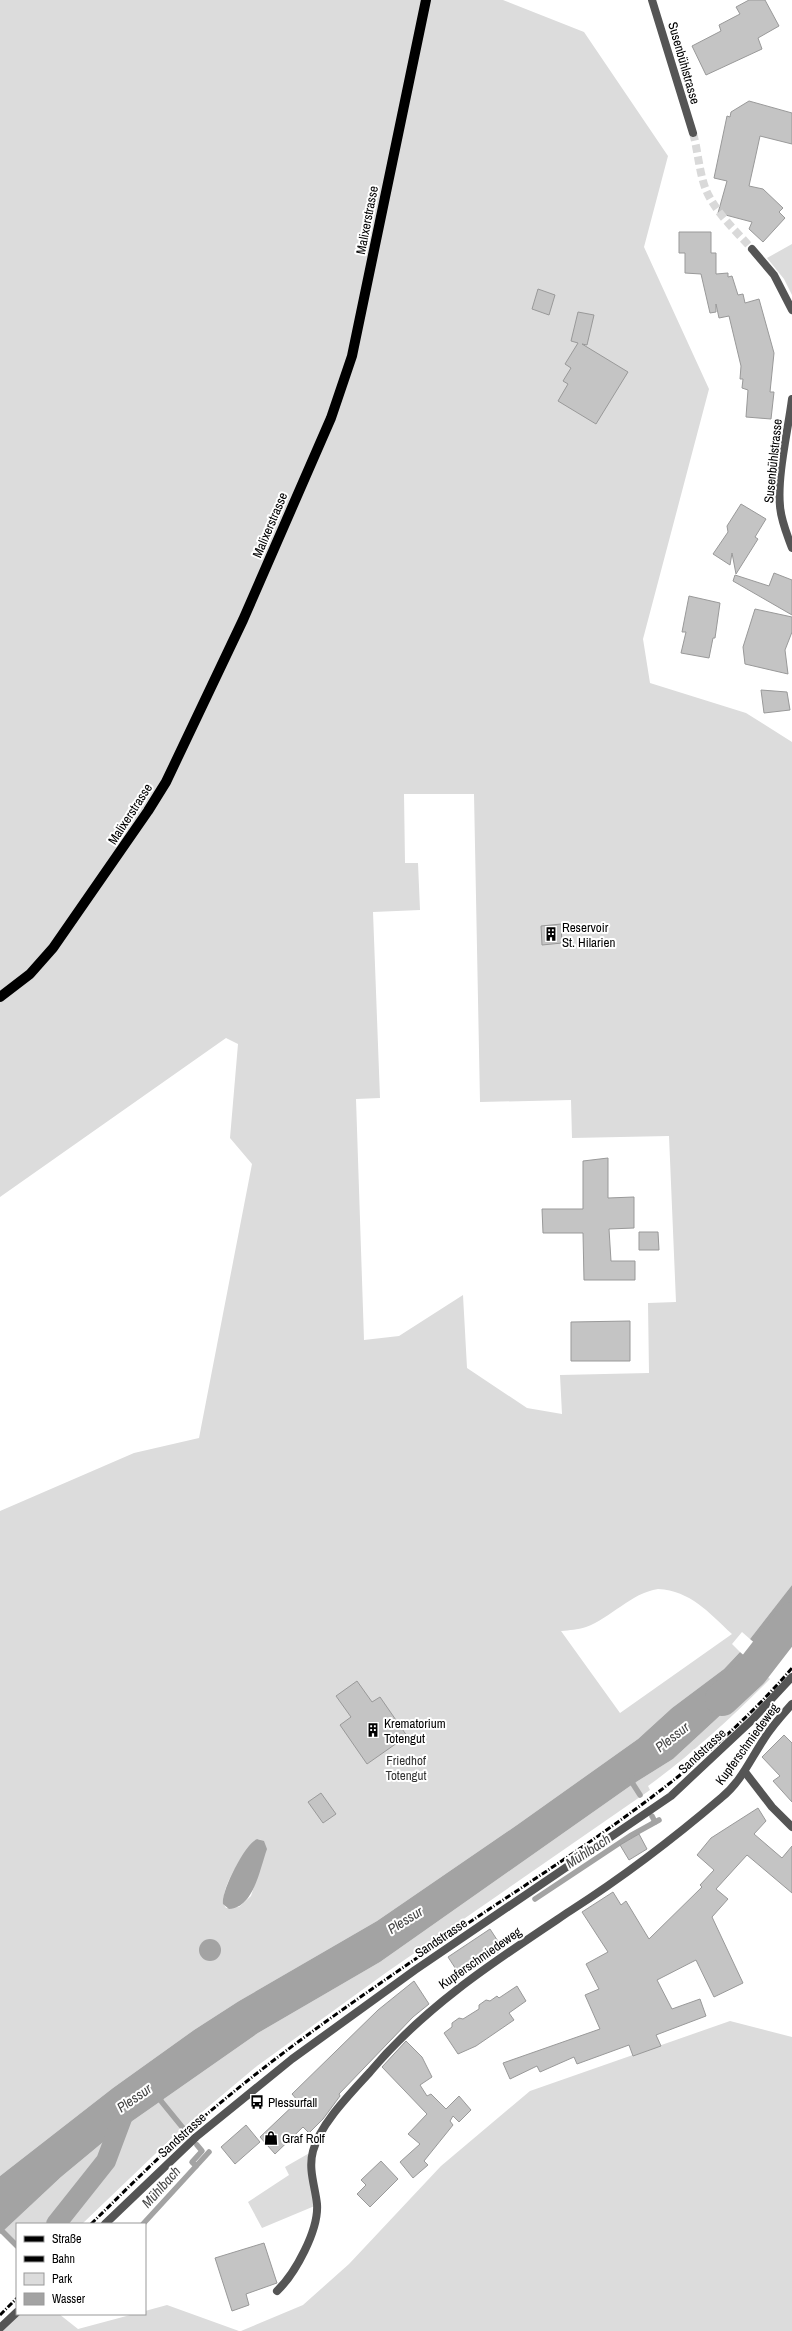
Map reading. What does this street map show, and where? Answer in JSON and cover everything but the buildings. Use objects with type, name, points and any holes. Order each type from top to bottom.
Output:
[{"type":"main road","name":"Malixerstrasse","points":[[0,997],[30,974],[53,948],[163,786],[189,737],[240,627],[331,418],[352,356],[426,0]]},
{"type":"street","name":"Susenbühlstrasse","points":[[652,0],[693,133]]},
{"type":"street","points":[[752,249],[774,275],[792,310]]},
{"type":"street","name":"Susenbühlstrasse","points":[[792,398],[780,486],[780,504],[785,529],[792,548]]},
{"type":"street","name":"Sandstrasse","points":[[107,2223],[196,2137],[292,2059],[415,1970],[671,1796],[752,1720],[792,1677]]},
{"type":"street","name":"Kupferschmiedeweg","points":[[277,2291],[290,2275],[316,2223],[317,2205],[311,2172],[311,2158],[318,2137],[380,2059],[454,1990],[647,1858],[721,1798],[745,1772],[767,1734],[792,1704]]},
{"type":"street","points":[[745,1772],[772,1807],[792,1827]]},
{"type":"street","points":[[0,2328],[16,2313]]},
{"type":"green space","name":"Friedhof Totengut","points":[[0,0],[503,0],[584,32],[668,156],[644,247],[709,389],[643,639],[650,683],[746,713],[792,742],[792,1585],[750,1639],[742,1632],[732,1644],[740,1652],[724,1669],[672,1708],[638,1739],[517,1825],[377,1921],[239,2001],[194,2030],[113,2088],[0,2176],[0,1511],[134,1453],[199,1438],[252,1164],[230,1138],[238,1044],[226,1038],[0,1197]],"holes":[[[404,794],[474,794],[480,1102],[571,1100],[572,1138],[669,1136],[676,1302],[648,1303],[649,1373],[560,1375],[562,1414],[527,1408],[467,1368],[463,1295],[399,1336],[364,1340],[356,1099],[380,1098],[373,912],[420,910],[418,863],[405,863]],[[658,1589],[670,1591],[690,1598],[732,1634],[620,1713],[561,1631],[580,1629],[595,1623],[630,1600],[648,1591]],[[257,1839],[261,1840],[264,1856],[251,1896],[239,1907],[226,1908],[224,1901],[228,1883],[239,1862]]]},
{"type":"green space","points":[[792,244],[792,295],[784,279],[767,258]]},
{"type":"green space","points":[[765,1674],[770,1679],[711,1735],[648,1786],[650,1790],[387,1972],[257,2066],[177,2133],[83,2223],[16,2223],[16,2245],[2,2232],[61,2177],[108,2138],[258,2033],[380,1962],[633,1784],[673,1759]]},
{"type":"green space","points":[[730,2021],[792,2037],[792,2331],[241,2331],[303,2305],[349,2264],[441,2166],[530,2091]]},
{"type":"green space","points":[[313,2151],[317,2205],[262,2228],[248,2202],[289,2175],[285,2167]]},
{"type":"green space","points":[[167,2305],[239,2331],[0,2331],[16,2315],[60,2315],[78,2329],[130,2315],[146,2315],[146,2311]]},
{"type":"water","points":[[792,1585],[792,1640],[775,1661],[750,1639]]},
{"type":"water","points":[[740,1652],[765,1674],[673,1759],[633,1784],[380,1962],[258,2033],[108,2138],[61,2177],[0,2234],[0,2176],[113,2088],[194,2030],[239,2001],[377,1921],[517,1825],[638,1739],[672,1708],[724,1669]]},
{"type":"water","points":[[257,1839],[264,1841],[267,1849],[255,1886],[244,1902],[238,1907],[229,1909],[223,1904],[223,1898],[230,1879],[246,1849]]},
{"type":"water","points":[[210,1939],[218,1942],[221,1950],[218,1958],[210,1961],[202,1958],[199,1950],[202,1942]]},
{"type":"waterway","name":"Plessur","points":[[722,1699],[751,1672],[792,1619]]},
{"type":"waterway","name":"Mühlbach","points":[[632,1777],[633,1784],[640,1795]]},
{"type":"waterway","name":"Mühlbach","points":[[652,1816],[655,1822]]},
{"type":"waterway","name":"Mühlbach","points":[[535,1899],[630,1836],[659,1820]]},
{"type":"waterway","name":"Mühlbach","points":[[160,2095],[161,2101],[183,2128]]},
{"type":"waterway","points":[[57,2223],[106,2161],[127,2105]]},
{"type":"waterway","name":"Mühlbach","points":[[196,2166],[192,2162],[202,2151],[197,2145]]},
{"type":"waterway","name":"Mühlbach","points":[[144,2223],[209,2152]]},
{"type":"waterway","name":"Mühlbach","points":[[0,2229],[16,2245]]},
{"type":"tunnel","points":[[693,133],[702,176],[710,198],[727,221],[752,249]]},
{"type":"railway","points":[[92,2223],[154,2162],[247,2081],[304,2037],[363,1995],[587,1844],[674,1780],[716,1745],[755,1708],[792,1668]]},
{"type":"railway","points":[[0,2315],[16,2299]]},
{"type":"place","name":"Reservoir St. Hilarien","points":[[551,934]]},
{"type":"place","name":"Krematorium Totengut","points":[[373,1730]]},
{"type":"place","name":"Plessurfall","points":[[257,2102]]},
{"type":"place","name":"Graf Rolf","points":[[271,2138]]}]
